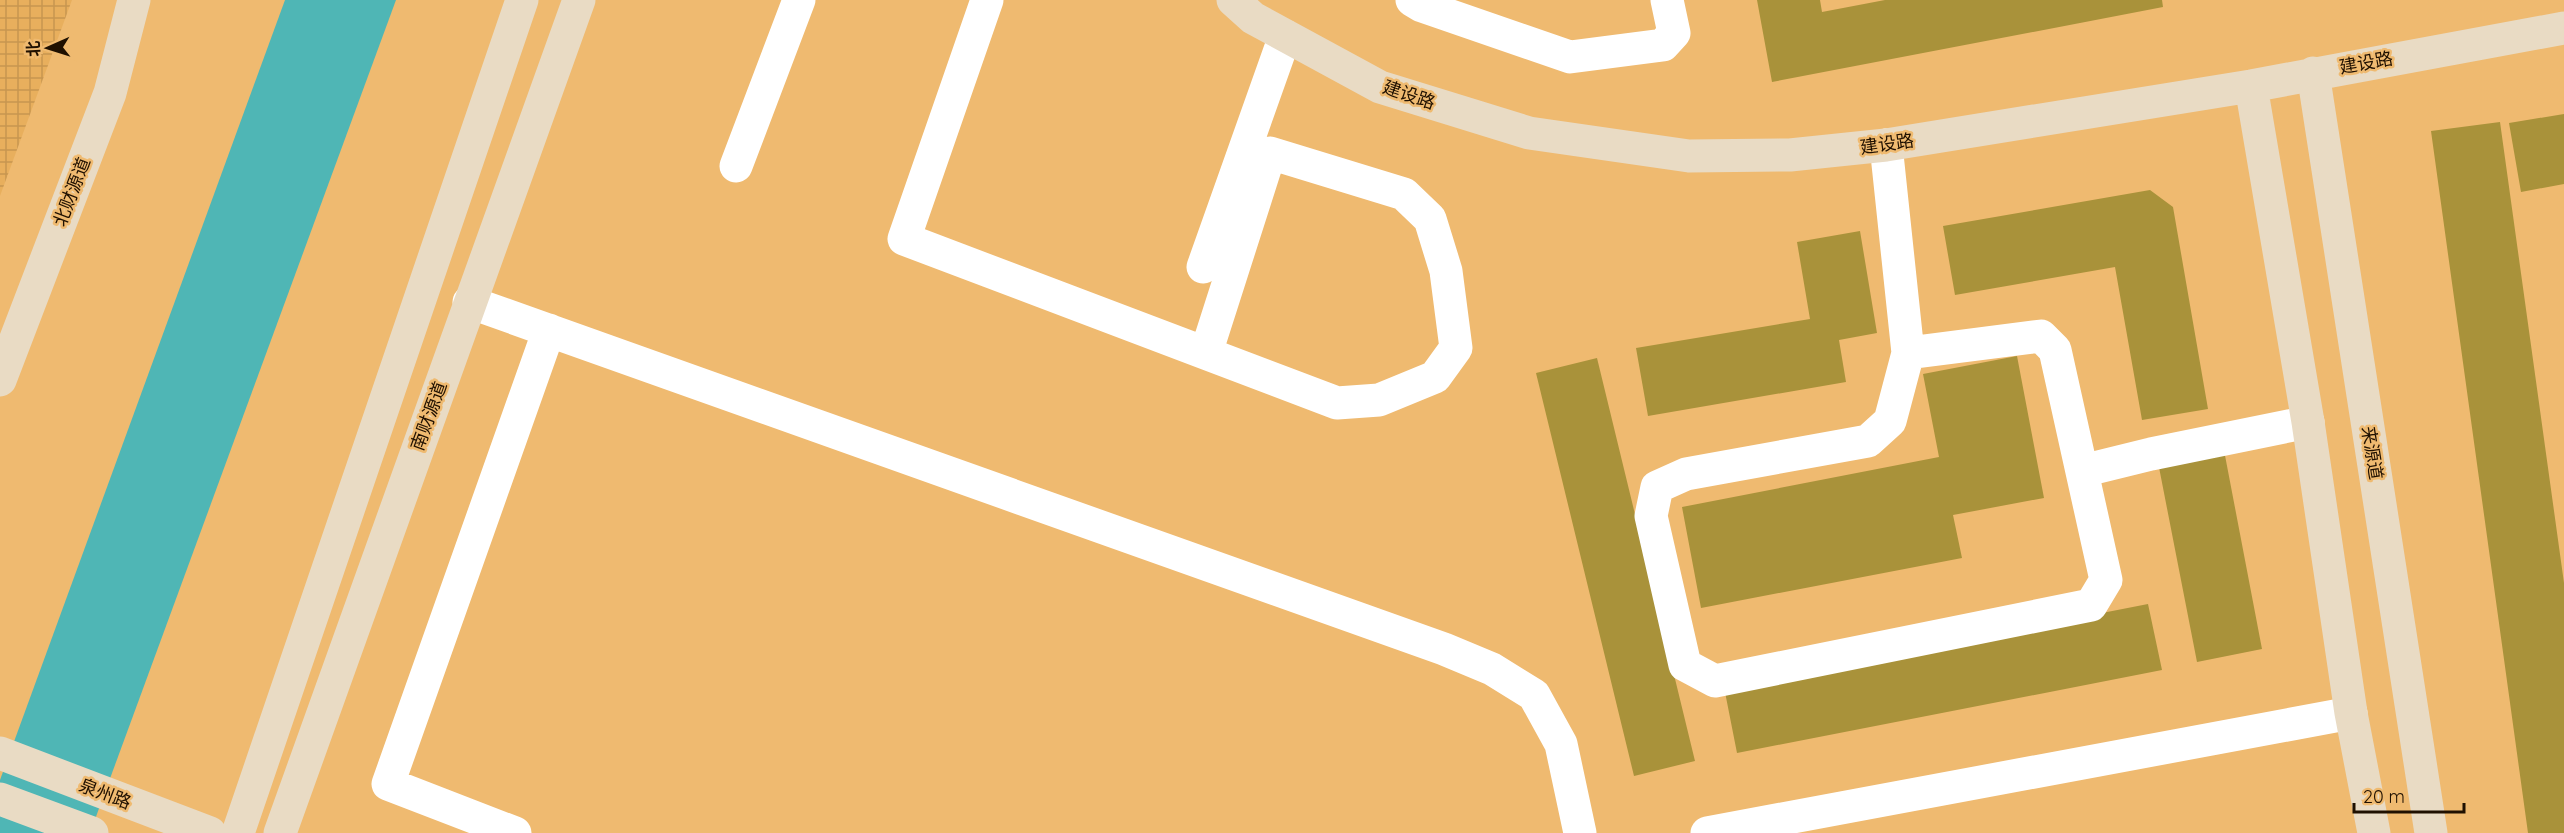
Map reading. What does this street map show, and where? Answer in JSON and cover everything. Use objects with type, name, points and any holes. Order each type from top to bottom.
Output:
[{"type":"street","name":"北财源道","points":[[0,380],[110,93],[134,0]]},
{"type":"street","points":[[238,833],[522,0]]},
{"type":"street","name":"南财源道","points":[[280,833],[579,0]]},
{"type":"street","points":[[736,166],[799,0]]},
{"type":"street","points":[[987,0],[904,239],[1337,403],[1378,400],[1435,377],[1456,348],[1446,271],[1430,219],[1404,194],[1270,153],[1254,123]]},
{"type":"street","name":"建设路","points":[[1233,0],[1253,18],[1380,87],[1528,134],[1689,156],[1790,155],[1886,145],[2251,86],[2564,28]]},
{"type":"street","points":[[1412,0],[1422,6],[1570,57],[1663,45],[1674,33],[1667,0]]},
{"type":"street","points":[[1203,267],[1286,36]]},
{"type":"street","name":"来源道","points":[[2313,73],[2431,833]]},
{"type":"street","points":[[2251,86],[2308,422],[2351,713],[2374,833]]},
{"type":"street","points":[[1886,145],[1908,353],[1890,421],[1868,441],[1686,474],[1657,487],[1651,516],[1685,665],[1715,681],[2091,605],[2106,580],[2055,350],[2041,336],[1908,353]]},
{"type":"street","points":[[1206,353],[1270,153]]},
{"type":"street","points":[[469,302],[1444,649],[1492,669],[1534,695],[1561,744],[1580,833]]},
{"type":"street","points":[[515,833],[388,784],[549,330]]},
{"type":"street","points":[[2082,471],[2151,454],[2308,422]]},
{"type":"street","points":[[1707,833],[2351,713]]},
{"type":"street","name":"泉州路","points":[[0,753],[210,833]]},
{"type":"street","points":[[0,799],[92,833]]},
{"type":"shaded area","points":[[0,0],[72,0],[0,196]]},
{"type":"water","points":[[285,0],[396,0],[90,833],[0,833],[0,780]]},
{"type":"building","points":[[1757,0],[1820,0],[1822,12],[1885,0],[2162,0],[2163,7],[1772,82]]},
{"type":"building","points":[[2564,114],[2564,184],[2521,192],[2509,123]]},
{"type":"building","points":[[2500,122],[2564,583],[2564,833],[2528,833],[2431,131]]},
{"type":"building","points":[[2150,190],[2173,207],[2208,409],[2142,420],[2115,267],[1955,295],[1943,226]]},
{"type":"building","points":[[1860,231],[1877,333],[1839,340],[1846,382],[1648,416],[1636,348],[1810,319],[1797,242]]},
{"type":"building","points":[[2017,356],[2044,498],[1953,515],[1962,558],[1701,608],[1682,507],[1939,457],[1923,374]]},
{"type":"building","points":[[1597,358],[1695,761],[1634,776],[1536,373]]},
{"type":"building","points":[[2223,445],[2262,649],[2197,662],[2157,457]]},
{"type":"building","points":[[2148,604],[2162,670],[1737,753],[1724,687]]}]
